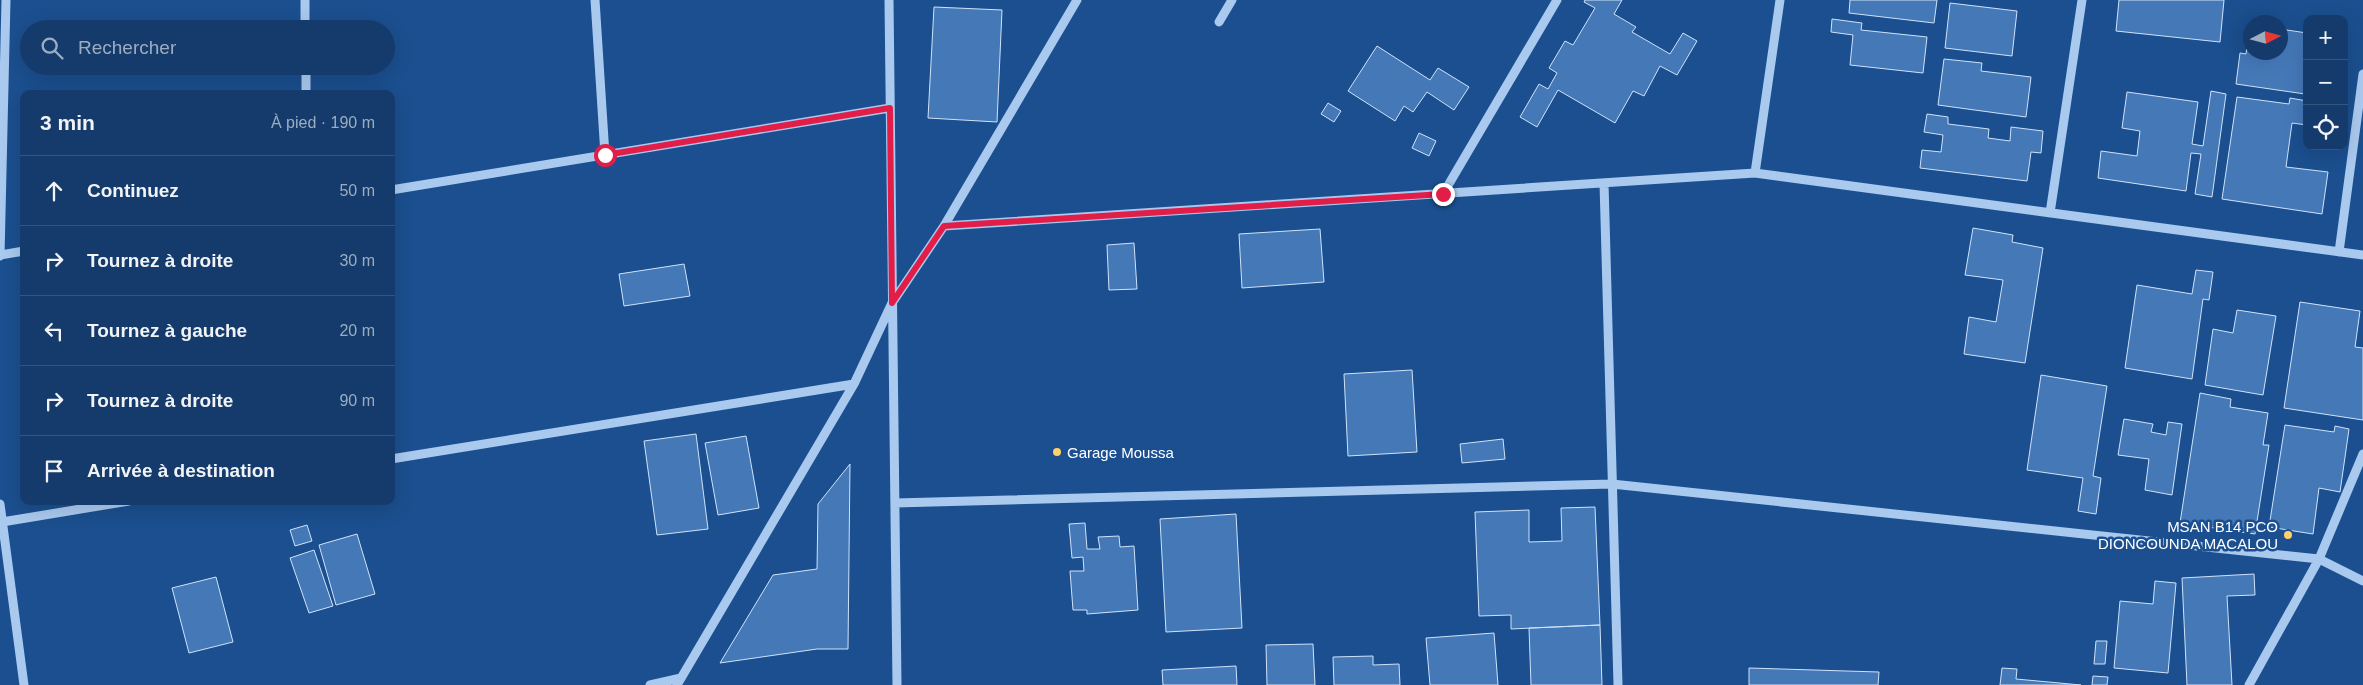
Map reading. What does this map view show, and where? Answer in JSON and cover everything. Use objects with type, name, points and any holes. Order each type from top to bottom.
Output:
[{"type":"street","points":[[6,0],[0,255],[20,252]]},
{"type":"street","points":[[305,0],[306,20]]},
{"type":"street","points":[[596,0],[605,155]]},
{"type":"street","points":[[888,0],[897,685]]},
{"type":"street","points":[[650,685],[679,682],[854,384],[892,303],[944,226],[1077,0]]},
{"type":"street","points":[[1219,22],[1232,0]]},
{"type":"street","points":[[1443,194],[1557,0]]},
{"type":"street","points":[[1755,173],[1780,0]]},
{"type":"street","points":[[2050,213],[2082,0]]},
{"type":"street","points":[[2339,252],[2363,74]]},
{"type":"street","points":[[306,75],[306,90]]},
{"type":"street","points":[[395,189],[890,108]]},
{"type":"street","points":[[944,226],[1755,173],[2363,255]]},
{"type":"street","points":[[1604,183],[1618,685]]},
{"type":"street","points":[[395,458],[854,384]]},
{"type":"street","points":[[2250,685],[2318,559],[2363,454]]},
{"type":"street","points":[[894,503],[1612,484],[2318,559],[2363,581]]},
{"type":"street","points":[[0,504],[24,685]]},
{"type":"street","points":[[2,522],[105,505]]},
{"type":"building","points":[[1585,0],[1622,0],[1614,14],[1636,27],[1632,32],[1670,54],[1683,33],[1697,41],[1677,75],[1660,66],[1644,96],[1633,91],[1615,123],[1558,90],[1537,127],[1520,117],[1539,84],[1548,89],[1557,73],[1549,68],[1565,41],[1573,45],[1595,8],[1584,2]]},
{"type":"building","points":[[1850,0],[1937,0],[1934,23],[1849,13]]},
{"type":"building","points":[[2119,0],[2224,0],[2220,42],[2116,31]]},
{"type":"building","points":[[1950,3],[2017,11],[2012,56],[1945,48]]},
{"type":"building","points":[[934,7],[1002,10],[997,122],[928,118]]},
{"type":"building","points":[[1832,19],[1862,23],[1861,30],[1927,37],[1923,73],[1850,65],[1853,35],[1831,32]]},
{"type":"building","points":[[2288,30],[2303,32],[2303,94],[2236,84],[2240,53],[2243,54],[2243,60],[2288,60]]},
{"type":"building","points":[[1377,46],[1430,80],[1438,68],[1469,87],[1454,110],[1427,92],[1413,112],[1404,106],[1395,121],[1348,91]]},
{"type":"building","points":[[1944,59],[1982,63],[1981,71],[2031,77],[2026,117],[1938,105]]},
{"type":"building","points":[[2211,91],[2226,94],[2212,197],[2195,194],[2201,154],[2191,153],[2186,191],[2098,178],[2101,151],[2137,156],[2140,131],[2122,128],[2127,92],[2198,102],[2192,144],[2203,146]]},
{"type":"building","points":[[2237,97],[2289,104],[2290,98],[2303,100],[2303,124],[2292,123],[2286,167],[2328,172],[2322,214],[2222,199]]},
{"type":"building","points":[[1328,103],[1341,111],[1334,122],[1321,114]]},
{"type":"building","points":[[1927,114],[1948,117],[1948,124],[1989,129],[1988,138],[2010,141],[2011,127],[2043,131],[2041,153],[2031,152],[2027,181],[1920,168],[1922,150],[1941,152],[1943,135],[1924,132]]},
{"type":"building","points":[[1419,133],[1436,141],[1429,156],[1412,148]]},
{"type":"building","points":[[1973,228],[2013,235],[2012,242],[2043,248],[2025,363],[1964,354],[1969,317],[1996,322],[2003,280],[1965,275]]},
{"type":"building","points":[[1320,229],[1324,282],[1242,288],[1239,234]]},
{"type":"building","points":[[1134,243],[1137,289],[1109,290],[1107,245]]},
{"type":"building","points":[[684,264],[690,296],[624,306],[619,274]]},
{"type":"building","points":[[2196,270],[2213,272],[2209,300],[2203,299],[2192,379],[2125,368],[2137,285],[2192,294]]},
{"type":"building","points":[[2300,302],[2360,311],[2355,347],[2363,348],[2363,420],[2284,408]]},
{"type":"building","points":[[2237,310],[2276,316],[2263,395],[2205,385],[2213,329],[2233,333]]},
{"type":"building","points":[[1412,370],[1417,452],[1348,456],[1344,374]]},
{"type":"building","points":[[2041,375],[2107,386],[2093,476],[2101,478],[2096,514],[2078,511],[2083,478],[2027,470]]},
{"type":"building","points":[[2200,393],[2231,399],[2230,407],[2268,413],[2263,445],[2269,445],[2255,534],[2180,523]]},
{"type":"building","points":[[2124,419],[2153,424],[2151,432],[2166,435],[2168,422],[2182,424],[2172,495],[2145,490],[2149,459],[2118,455]]},
{"type":"building","points":[[2285,425],[2334,432],[2335,426],[2349,429],[2340,492],[2319,488],[2313,534],[2269,527]]},
{"type":"building","points":[[696,434],[708,529],[657,535],[644,441]]},
{"type":"building","points":[[746,436],[759,508],[718,515],[705,443]]},
{"type":"building","points":[[1503,439],[1505,459],[1462,463],[1460,444]]},
{"type":"building","points":[[850,464],[848,649],[817,649],[720,663],[773,575],[817,569],[818,504]]},
{"type":"building","points":[[1595,507],[1600,625],[1511,629],[1511,615],[1479,616],[1475,512],[1529,510],[1529,542],[1562,541],[1561,508]]},
{"type":"building","points":[[1236,514],[1242,628],[1166,632],[1160,519]]},
{"type":"building","points":[[1085,523],[1087,549],[1100,549],[1098,537],[1119,536],[1120,547],[1134,546],[1138,610],[1087,614],[1087,610],[1073,610],[1070,571],[1084,571],[1083,557],[1072,558],[1069,524]]},
{"type":"building","points":[[307,525],[312,541],[295,546],[290,530]]},
{"type":"building","points":[[357,534],[375,594],[336,605],[319,545]]},
{"type":"building","points":[[314,550],[333,606],[309,613],[290,558]]},
{"type":"building","points":[[2254,574],[2255,595],[2227,596],[2232,685],[2187,685],[2182,578]]},
{"type":"building","points":[[216,577],[233,642],[189,653],[172,588]]},
{"type":"building","points":[[2155,581],[2176,583],[2168,673],[2114,668],[2120,601],[2153,604]]},
{"type":"building","points":[[1600,625],[1602,685],[1531,685],[1529,628]]},
{"type":"building","points":[[1494,633],[1498,685],[1430,685],[1426,638]]},
{"type":"building","points":[[2096,641],[2107,641],[2105,664],[2094,664]]},
{"type":"building","points":[[1313,644],[1315,685],[1267,685],[1266,645]]},
{"type":"building","points":[[1373,656],[1373,665],[1399,664],[1400,685],[1334,685],[1333,657]]},
{"type":"building","points":[[1236,666],[1237,685],[1163,685],[1162,670]]},
{"type":"building","points":[[1749,668],[1879,672],[1878,685],[1749,685]]},
{"type":"building","points":[[2002,668],[2017,669],[2016,679],[2081,685],[2000,685]]},
{"type":"building","points":[[2093,676],[2108,677],[2107,685],[2092,685]]},
{"type":"place","name":"Garage Moussa","points":[[1057,452]]},
{"type":"place","name":"MSAN B14 PCO DIONCOUNDA MACALOU","points":[[2288,535]]},
{"type":"route","points":[[605,155],[890,108],[892,303],[944,226],[1443,194]]}]
